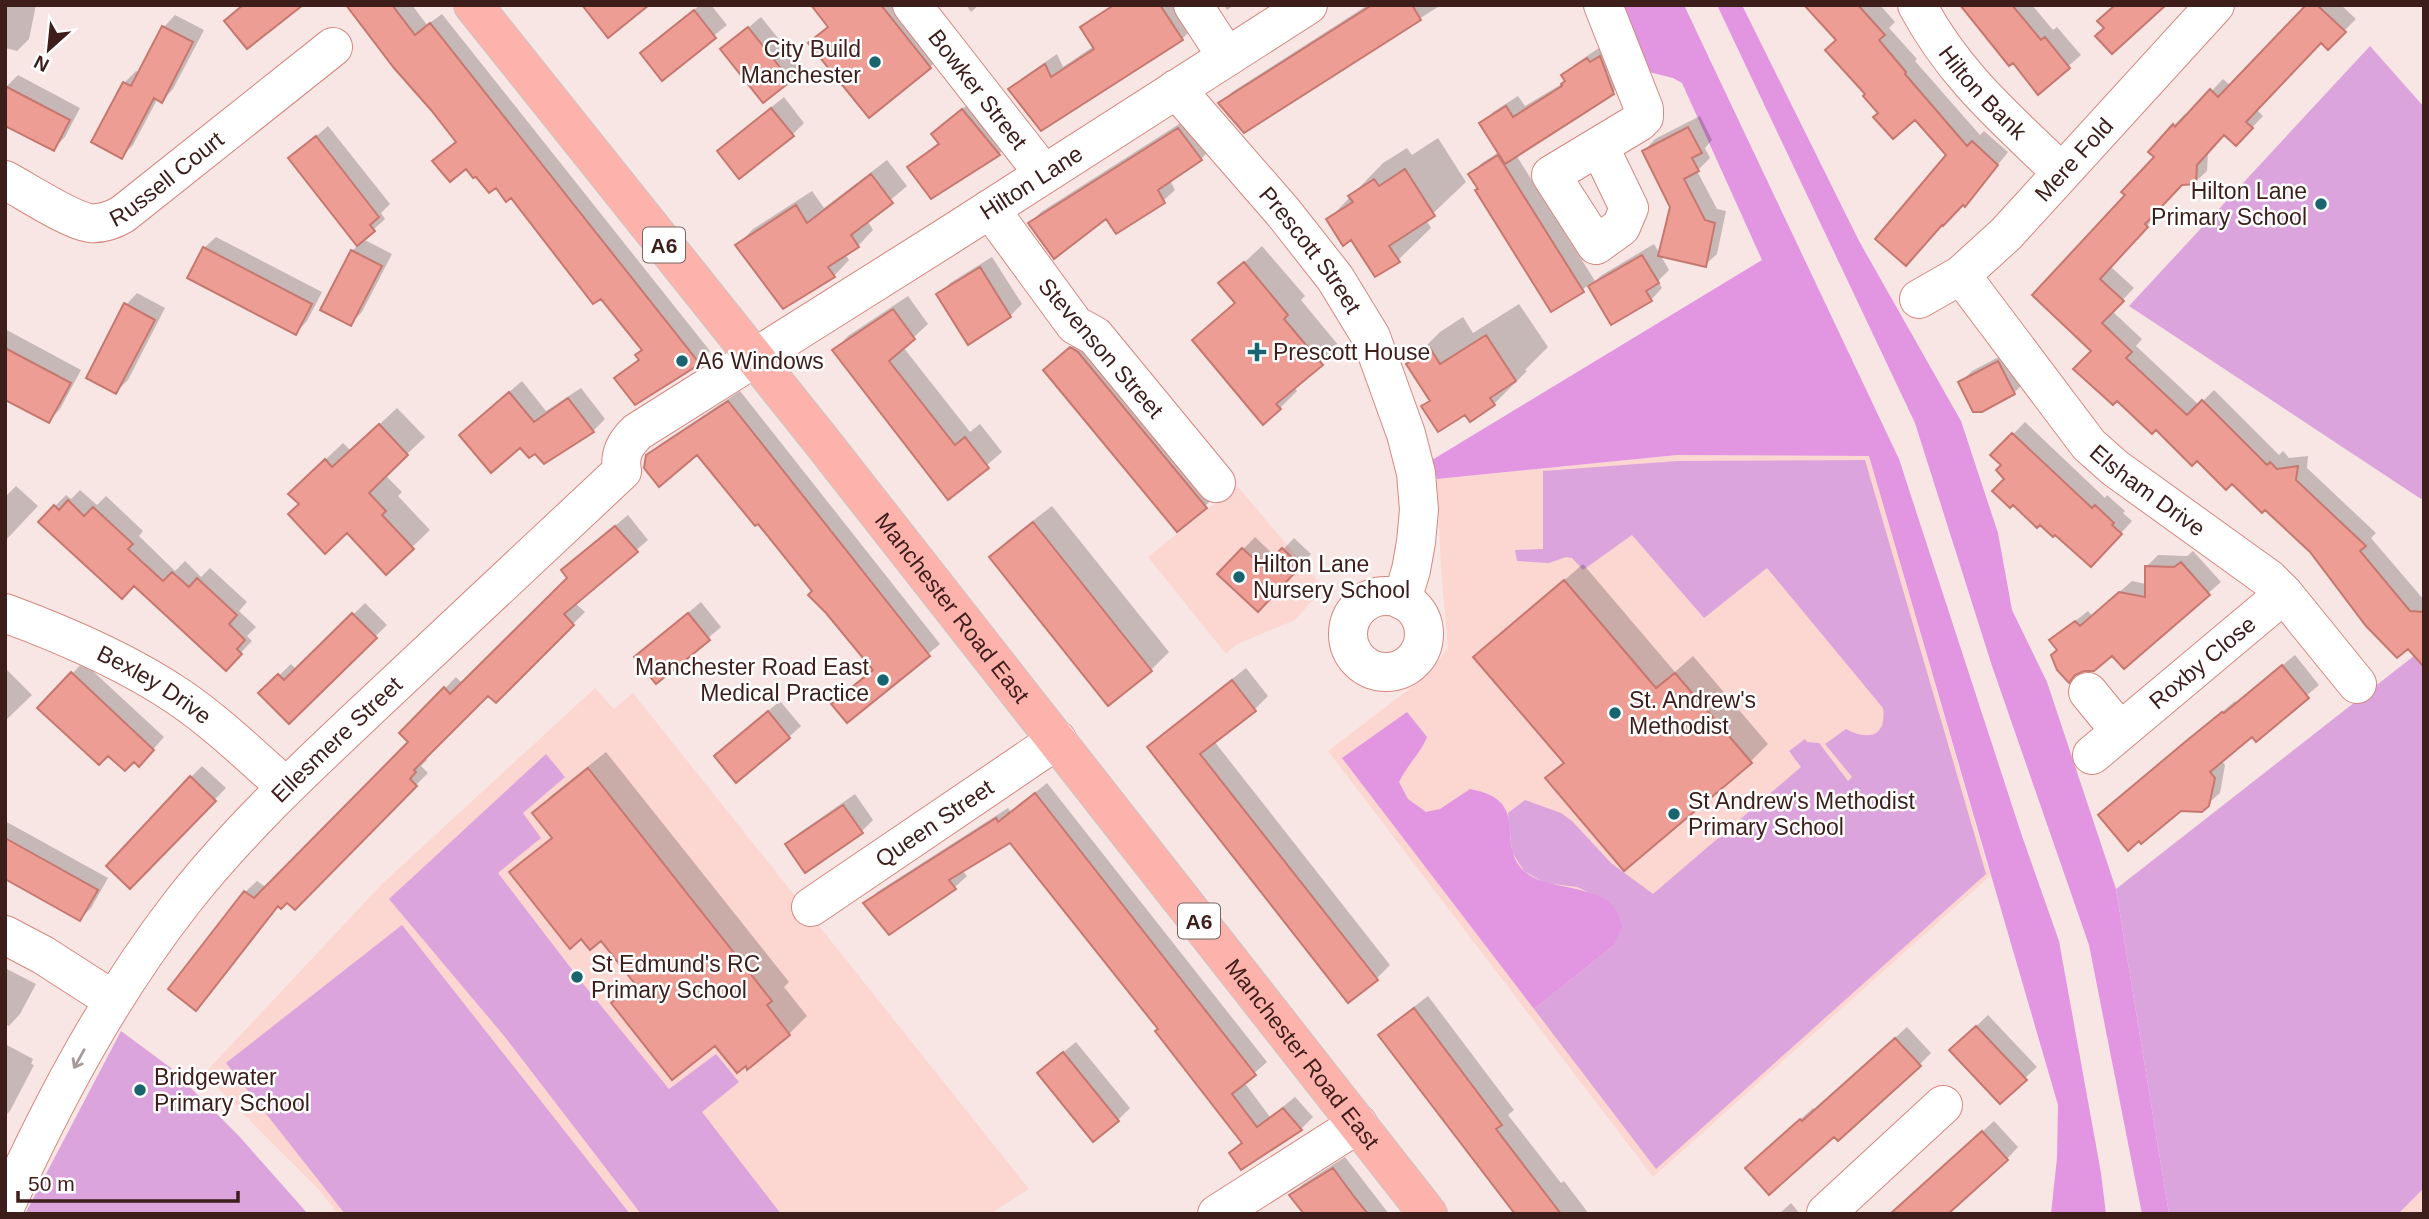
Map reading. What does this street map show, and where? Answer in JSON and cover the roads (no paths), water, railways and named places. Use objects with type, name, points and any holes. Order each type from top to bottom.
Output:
[{"type":"main road","name":"Manchester Road East","points":[[473,5],[1057,740],[1428,1214]]},
{"type":"street","name":"Bowker Street","points":[[912,5],[1044,174]]},
{"type":"street","points":[[1193,5],[1227,57]]},
{"type":"street","name":"Hilton Lane","points":[[755,358],[1308,5]]},
{"type":"street","points":[[1599,146],[1644,117],[1644,109],[1602,5]]},
{"type":"street","name":"Hilton Bank","points":[[1917,5],[1931,32],[1954,64],[1980,93],[2062,172]]},
{"type":"street","name":"Mere Fold","points":[[1919,299],[1961,275],[2006,234],[2215,5]]},
{"type":"street","name":"Russell Court","points":[[5,180],[76,219],[89,223],[112,220],[324,65]]},
{"type":"street","name":"Prescott Street","points":[[1176,89],[1283,212],[1335,278],[1371,337],[1406,434],[1416,473],[1419,510],[1416,542],[1402,600]]},
{"type":"street","name":"Stevenson Street","points":[[990,209],[1075,324],[1095,336],[1216,483]]},
{"type":"street","name":"Elsham Drive","points":[[1961,275],[2089,445],[2115,468],[2259,572],[2284,594],[2357,684]]},
{"type":"street","name":"Ellesmere Street","points":[[5,1207],[45,1120],[113,1000],[184,900],[228,848],[286,787],[622,471],[622,453],[637,432],[755,358]]},
{"type":"street","name":"Roxby Close","points":[[2088,692],[2106,743],[2284,594]]},
{"type":"street","name":"Bexley Drive","points":[[5,612],[90,649],[178,696],[217,725],[286,787]]},
{"type":"street","name":"Queen Street","points":[[811,906],[1057,740]]},
{"type":"street","points":[[5,935],[43,955],[113,1000]]},
{"type":"street","points":[[1821,1207],[1949,1102]]},
{"type":"street","points":[[1217,1214],[1357,1124]]},
{"type":"place","name":"City Build Manchester","points":[[875,62]]},
{"type":"place","name":"Hilton Lane Primary School","points":[[2321,204]]},
{"type":"place","name":"Prescott House","points":[[1257,352]]},
{"type":"place","name":"A6 Windows","points":[[682,361]]},
{"type":"place","name":"Hilton Lane Nursery School","points":[[1239,577]]},
{"type":"place","name":"Manchester Road East Medical Practice","points":[[883,680]]},
{"type":"place","name":"St. Andrew's Methodist","points":[[1615,713]]},
{"type":"place","name":"St Andrew's Methodist Primary School","points":[[1674,814]]},
{"type":"place","name":"St Edmund's RC Primary School","points":[[577,977]]},
{"type":"place","name":"Bridgewater Primary School","points":[[140,1090]]}]
